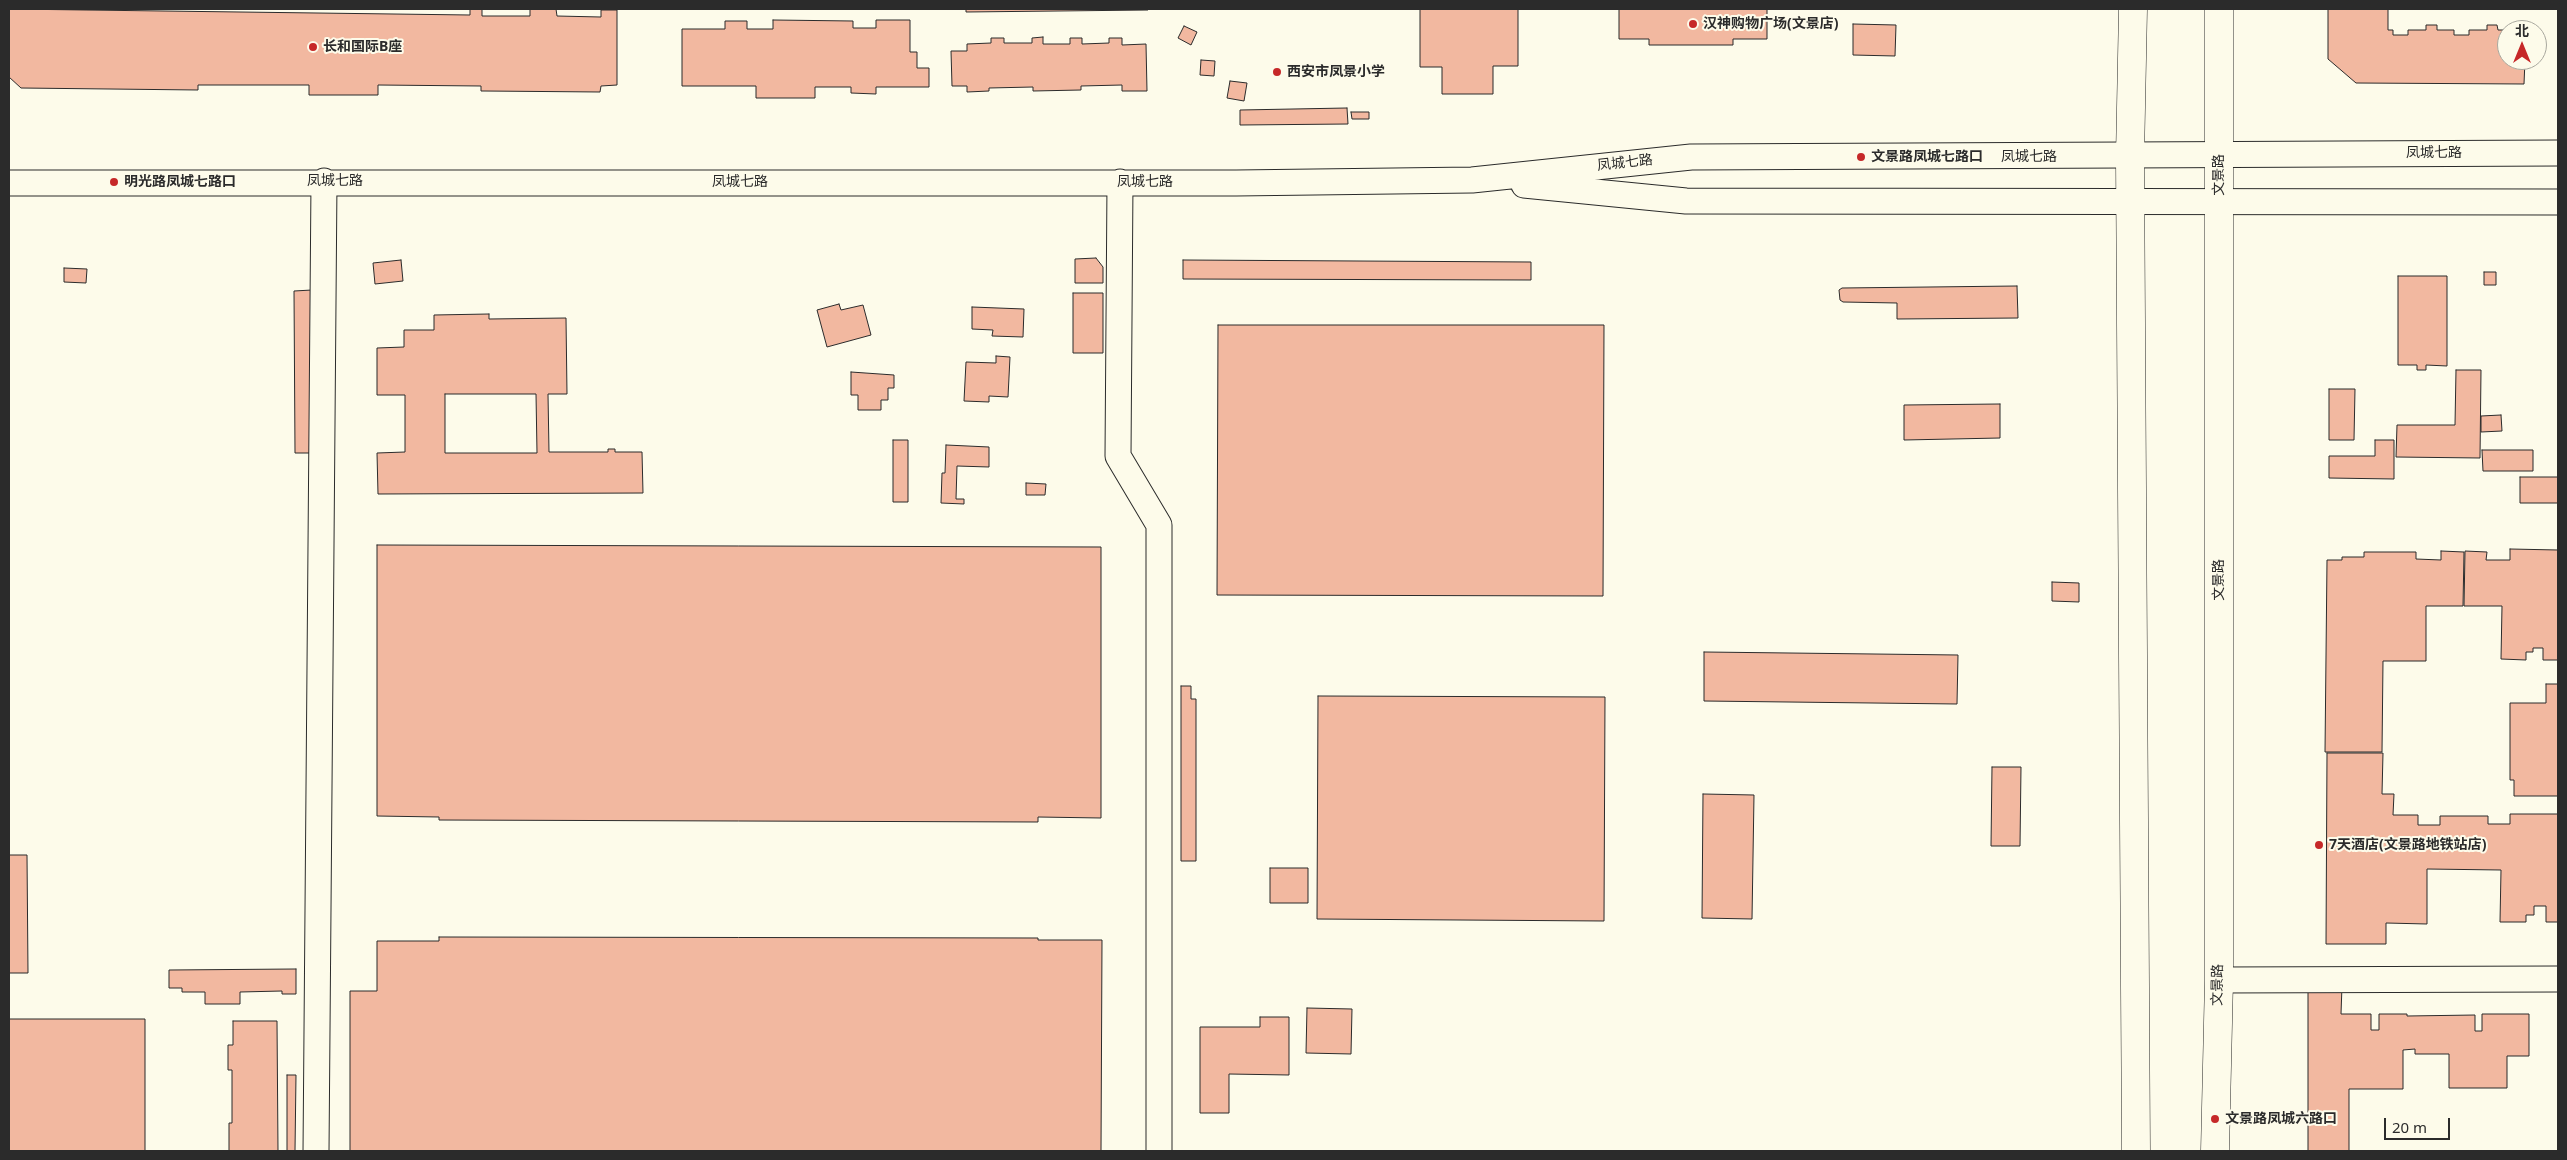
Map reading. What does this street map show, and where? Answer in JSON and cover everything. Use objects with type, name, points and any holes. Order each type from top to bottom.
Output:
[{"type":"main road","points":[[2133,9],[2130,156],[2136,1151]]},
{"type":"main road","name":"文景路","points":[[2215,1151],[2219,980],[2219,9]]},
{"type":"street","name":"凤城七路","points":[[9,182],[1236,183],[1472,180],[1690,156],[2130,156],[2219,153],[2558,153]]},
{"type":"street","name":"凤城七路","points":[[1472,180],[1686,201],[2558,202]]},
{"type":"street","points":[[316,1151],[324,181]]},
{"type":"street","points":[[1120,182],[1118,456],[1159,525],[1159,1151]]},
{"type":"street","points":[[2219,980],[2558,979]]},
{"type":"building","name":"长和国际B座","points":[[9,9],[470,15],[470,9],[482,9],[482,16],[530,16],[530,9],[556,9],[557,16],[601,17],[601,10],[617,10],[617,85],[601,86],[600,92],[481,91],[481,86],[378,85],[378,95],[309,95],[309,85],[198,85],[198,90],[21,88],[9,77]]},
{"type":"building","points":[[966,9],[1148,9],[1148,10],[966,12]]},
{"type":"building","points":[[1420,9],[1518,9],[1518,66],[1493,66],[1493,94],[1442,94],[1442,67],[1420,67]]},
{"type":"building","name":"汉神购物广场(文景店)","points":[[1619,9],[1767,9],[1767,39],[1733,39],[1733,45],[1649,45],[1649,39],[1619,39]]},
{"type":"building","points":[[2328,9],[2388,9],[2388,30],[2393,30],[2393,35],[2408,35],[2408,30],[2426,30],[2426,25],[2437,25],[2437,30],[2454,30],[2454,35],[2469,35],[2469,30],[2487,30],[2487,25],[2497,25],[2497,70],[2525,70],[2524,84],[2356,83],[2328,59]]},
{"type":"building","points":[[773,20],[853,21],[853,28],[876,28],[876,20],[910,20],[910,52],[917,52],[917,68],[929,68],[929,87],[876,87],[876,94],[851,93],[851,87],[815,87],[815,98],[756,98],[756,86],[682,86],[682,29],[725,29],[725,21],[747,21],[747,29],[773,29]]},
{"type":"building","points":[[1853,24],[1896,25],[1895,56],[1853,55]]},
{"type":"building","points":[[1184,26],[1197,32],[1191,45],[1178,38]]},
{"type":"building","points":[[1043,37],[1043,44],[1070,44],[1070,38],[1082,38],[1082,44],[1109,43],[1109,38],[1122,38],[1122,45],[1146,44],[1147,91],[1122,91],[1122,85],[1081,86],[1081,90],[1033,91],[1033,87],[989,88],[989,91],[967,92],[967,86],[952,86],[951,51],[967,51],[967,44],[991,43],[991,38],[1004,38],[1004,43],[1032,43],[1032,38]]},
{"type":"building","points":[[1201,60],[1215,61],[1214,76],[1200,75]]},
{"type":"building","points":[[1230,81],[1247,83],[1244,101],[1227,98]]},
{"type":"building","points":[[1347,108],[1348,124],[1240,125],[1240,110]]},
{"type":"building","points":[[1351,112],[1369,112],[1369,119],[1352,119]]},
{"type":"building","points":[[1096,258],[1103,267],[1103,283],[1075,283],[1075,259]]},
{"type":"building","points":[[401,260],[403,281],[375,284],[373,263]]},
{"type":"building","points":[[1183,260],[1531,262],[1531,280],[1183,279]]},
{"type":"building","points":[[64,268],[87,269],[86,283],[64,282]]},
{"type":"building","points":[[2484,272],[2496,272],[2496,285],[2484,285]]},
{"type":"building","points":[[2398,276],[2447,276],[2447,366],[2426,365],[2426,370],[2417,370],[2417,365],[2398,365]]},
{"type":"building","points":[[2017,286],[2018,318],[1897,319],[1897,303],[1843,302],[1840,300],[1839,290],[1842,288]]},
{"type":"building","points":[[312,290],[313,453],[295,453],[294,291]]},
{"type":"building","points":[[1073,293],[1103,293],[1103,353],[1073,353]]},
{"type":"building","points":[[839,304],[841,310],[863,305],[871,335],[827,347],[817,310]]},
{"type":"building","points":[[972,307],[1024,309],[1023,337],[992,336],[993,330],[972,329]]},
{"type":"building","points":[[489,314],[489,319],[566,318],[567,394],[548,394],[549,452],[608,452],[608,449],[615,449],[615,452],[642,452],[643,493],[378,494],[377,453],[405,452],[405,395],[377,395],[377,348],[404,347],[404,330],[434,330],[434,315]],"holes":[[[445,394],[536,394],[537,453],[445,453]]]},
{"type":"building","points":[[1218,325],[1604,325],[1603,596],[1217,595]]},
{"type":"building","points":[[996,356],[1010,357],[1008,397],[989,396],[989,402],[964,401],[966,362],[996,363]]},
{"type":"building","points":[[2456,370],[2481,370],[2480,458],[2396,457],[2397,425],[2455,425]]},
{"type":"building","points":[[851,372],[894,375],[894,388],[888,388],[888,400],[881,400],[881,410],[858,410],[858,395],[851,395]]},
{"type":"building","points":[[2329,389],[2355,389],[2354,440],[2329,440]]},
{"type":"building","points":[[2000,404],[2000,438],[1904,440],[1904,405]]},
{"type":"building","points":[[2501,415],[2502,431],[2481,432],[2481,416]]},
{"type":"building","points":[[893,440],[908,440],[908,502],[893,502]]},
{"type":"building","points":[[2375,440],[2394,440],[2394,479],[2329,478],[2329,456],[2375,456]]},
{"type":"building","points":[[946,445],[989,447],[989,467],[957,466],[956,499],[964,499],[964,504],[941,503],[942,473],[945,473]]},
{"type":"building","points":[[2482,450],[2533,450],[2533,471],[2483,471]]},
{"type":"building","points":[[2520,477],[2558,477],[2558,503],[2520,503]]},
{"type":"building","points":[[1026,483],[1046,484],[1045,495],[1026,495]]},
{"type":"building","points":[[377,545],[1101,547],[1101,818],[1038,817],[1038,822],[439,820],[439,817],[377,816]]},
{"type":"building","points":[[2510,549],[2558,550],[2558,660],[2543,660],[2543,648],[2533,648],[2533,652],[2526,652],[2526,660],[2501,659],[2502,606],[2464,606],[2465,551],[2487,552],[2486,560],[2510,560]]},
{"type":"building","points":[[2441,551],[2464,552],[2463,606],[2426,606],[2426,661],[2383,661],[2382,752],[2325,752],[2327,560],[2342,560],[2342,557],[2364,557],[2364,552],[2416,552],[2416,559],[2441,560]]},
{"type":"building","points":[[2052,582],[2079,583],[2079,602],[2052,601]]},
{"type":"building","points":[[1704,652],[1958,655],[1957,704],[1704,701]]},
{"type":"building","points":[[2546,684],[2558,684],[2558,796],[2514,796],[2514,780],[2510,780],[2510,703],[2546,703]]},
{"type":"building","points":[[1181,686],[1191,686],[1191,699],[1196,699],[1196,861],[1181,861]]},
{"type":"building","points":[[1318,696],[1605,697],[1604,921],[1317,919]]},
{"type":"building","points":[[2327,753],[2383,753],[2382,794],[2394,794],[2393,815],[2418,815],[2418,825],[2440,825],[2440,816],[2488,816],[2488,824],[2510,824],[2510,814],[2558,814],[2558,922],[2546,922],[2546,906],[2534,906],[2534,915],[2526,915],[2526,922],[2500,922],[2501,870],[2427,869],[2427,924],[2386,923],[2386,944],[2326,944]]},
{"type":"building","points":[[1992,767],[2021,767],[2020,846],[1991,846]]},
{"type":"building","points":[[1703,794],[1754,795],[1752,919],[1702,918]]},
{"type":"building","points":[[9,855],[27,855],[28,973],[9,973]]},
{"type":"building","points":[[1270,868],[1308,868],[1308,903],[1270,903]]},
{"type":"building","points":[[439,937],[1038,938],[1038,940],[1102,940],[1101,1151],[350,1151],[350,991],[377,991],[377,941],[439,941]]},
{"type":"building","points":[[296,969],[296,994],[282,994],[282,991],[240,992],[240,1004],[205,1004],[205,992],[182,992],[182,988],[169,988],[169,970]]},
{"type":"building","points":[[2342,986],[2341,1014],[2371,1014],[2371,1030],[2379,1030],[2379,1014],[2407,1014],[2407,1016],[2475,1015],[2475,1031],[2482,1031],[2482,1014],[2529,1014],[2529,1056],[2507,1056],[2507,1088],[2449,1088],[2449,1054],[2415,1054],[2415,1049],[2403,1050],[2403,1089],[2349,1089],[2349,1151],[2308,1151],[2308,992]]},
{"type":"building","points":[[1307,1008],[1352,1009],[1351,1054],[1306,1053]]},
{"type":"building","points":[[1260,1017],[1289,1017],[1289,1075],[1229,1074],[1229,1113],[1200,1113],[1200,1027],[1260,1027]]},
{"type":"building","points":[[9,1019],[145,1019],[145,1151],[9,1151]]},
{"type":"building","points":[[233,1021],[277,1021],[278,1151],[229,1151],[229,1123],[232,1123],[232,1070],[228,1070],[228,1045],[233,1045]]},
{"type":"building","points":[[287,1075],[296,1075],[295,1151],[287,1151]]},
{"type":"place","name":"汉神购物广场(文景店)","points":[[1693,24]]},
{"type":"place","name":"长和国际B座","points":[[313,47]]},
{"type":"place","name":"西安市凤景小学","points":[[1277,72]]},
{"type":"place","name":"文景路凤城七路口","points":[[1861,157]]},
{"type":"place","name":"明光路凤城七路口","points":[[114,182]]},
{"type":"place","name":"7天酒店(文景路地铁站店)","points":[[2319,845]]},
{"type":"place","name":"文景路凤城六路口","points":[[2215,1119]]}]
